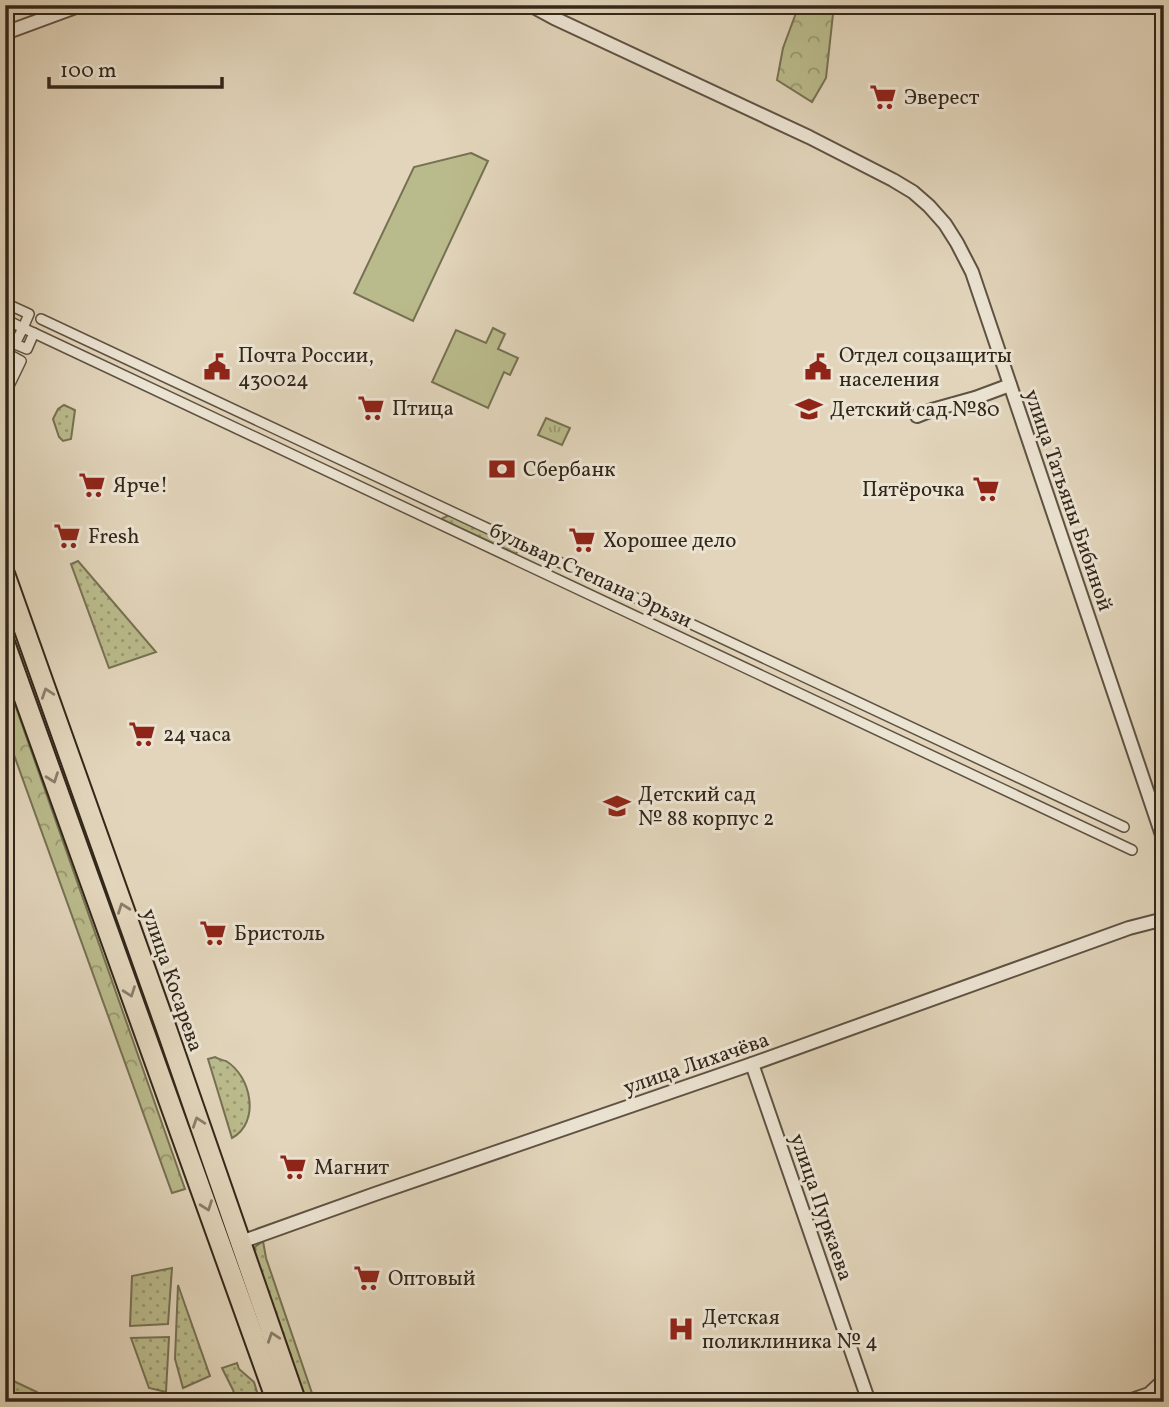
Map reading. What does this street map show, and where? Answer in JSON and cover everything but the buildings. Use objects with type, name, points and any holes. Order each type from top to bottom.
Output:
[{"type":"main road","name":"улица Косарева","points":[[5,575],[231,1245],[277,1402]]},
{"type":"main road","name":"улица Косарева","points":[[5,644],[231,1245],[296,1402]]},
{"type":"street","points":[[5,33],[81,5]]},
{"type":"street","name":"улица Татьяны Бибиной","points":[[530,5],[809,137],[914,192],[945,224],[972,272],[1164,841]]},
{"type":"street","points":[[5,303],[29,314],[15,344],[27,349],[34,333]]},
{"type":"street","name":"бульвар Степана Эрьзи","points":[[5,319],[1132,850]]},
{"type":"street","name":"бульвар Степана Эрьзи","points":[[41,319],[1124,827]]},
{"type":"street","points":[[5,365],[10,355],[21,360],[5,394]]},
{"type":"street","points":[[917,416],[1010,385]]},
{"type":"street","name":"улица Лихачёва","points":[[231,1245],[752,1064],[1117,933],[1164,919]]},
{"type":"street","name":"улица Пуркаева","points":[[752,1064],[869,1402]]},
{"type":"street","points":[[1126,1402],[1149,1394],[1164,1380]]},
{"type":"green space","points":[[799,5],[834,5],[826,78],[812,102],[777,80],[783,48]]},
{"type":"green space","points":[[471,153],[488,161],[413,321],[354,293],[414,167]]},
{"type":"green space","points":[[493,328],[505,334],[498,349],[518,358],[510,375],[504,372],[488,408],[432,382],[456,330],[486,343]]},
{"type":"green space","points":[[64,405],[75,410],[71,439],[63,441],[53,419],[58,409]]},
{"type":"green space","points":[[546,418],[570,428],[562,445],[538,435]]},
{"type":"green space","points":[[451,514],[520,546],[516,554],[441,519]]},
{"type":"green space","points":[[78,561],[156,652],[109,668],[71,564]]},
{"type":"green space","points":[[5,676],[185,1189],[172,1193],[5,730]]},
{"type":"green space","points":[[215,1057],[235,1068],[247,1088],[247,1121],[241,1131],[232,1138],[208,1059]]},
{"type":"green space","points":[[263,1241],[266,1258],[315,1402],[305,1402],[254,1254],[255,1247]]},
{"type":"green space","points":[[172,1268],[168,1324],[130,1326],[132,1276]]},
{"type":"green space","points":[[178,1285],[210,1376],[183,1388],[175,1359]]},
{"type":"green space","points":[[169,1337],[166,1392],[149,1388],[131,1338]]},
{"type":"green space","points":[[237,1363],[239,1369],[254,1382],[260,1402],[237,1402],[222,1368]]},
{"type":"green space","points":[[5,1377],[37,1392],[42,1402],[5,1402]]},
{"type":"place","name":"Эверест","points":[[883,97]]},
{"type":"place","name":"Почта России, 430024","points":[[217,367]]},
{"type":"place","name":"Отдел соцзащиты населения","points":[[818,367]]},
{"type":"place","name":"Птица","points":[[371,408]]},
{"type":"place","name":"Детский сад №80","points":[[809,409]]},
{"type":"place","name":"Сбербанк","points":[[502,469]]},
{"type":"place","name":"Ярче!","points":[[92,485]]},
{"type":"place","name":"Пятёрочка","points":[[986,489]]},
{"type":"place","name":"Fresh","points":[[67,536]]},
{"type":"place","name":"Хорошее дело","points":[[582,540]]},
{"type":"place","name":"24 часа","points":[[142,734]]},
{"type":"place","name":"Детский сад № 88 корпус 2","points":[[617,806]]},
{"type":"place","name":"Бристоль","points":[[213,933]]},
{"type":"place","name":"Магнит","points":[[293,1167]]},
{"type":"place","name":"Оптовый","points":[[367,1278]]},
{"type":"place","name":"Детская поликлиника № 4","points":[[681,1329]]}]
